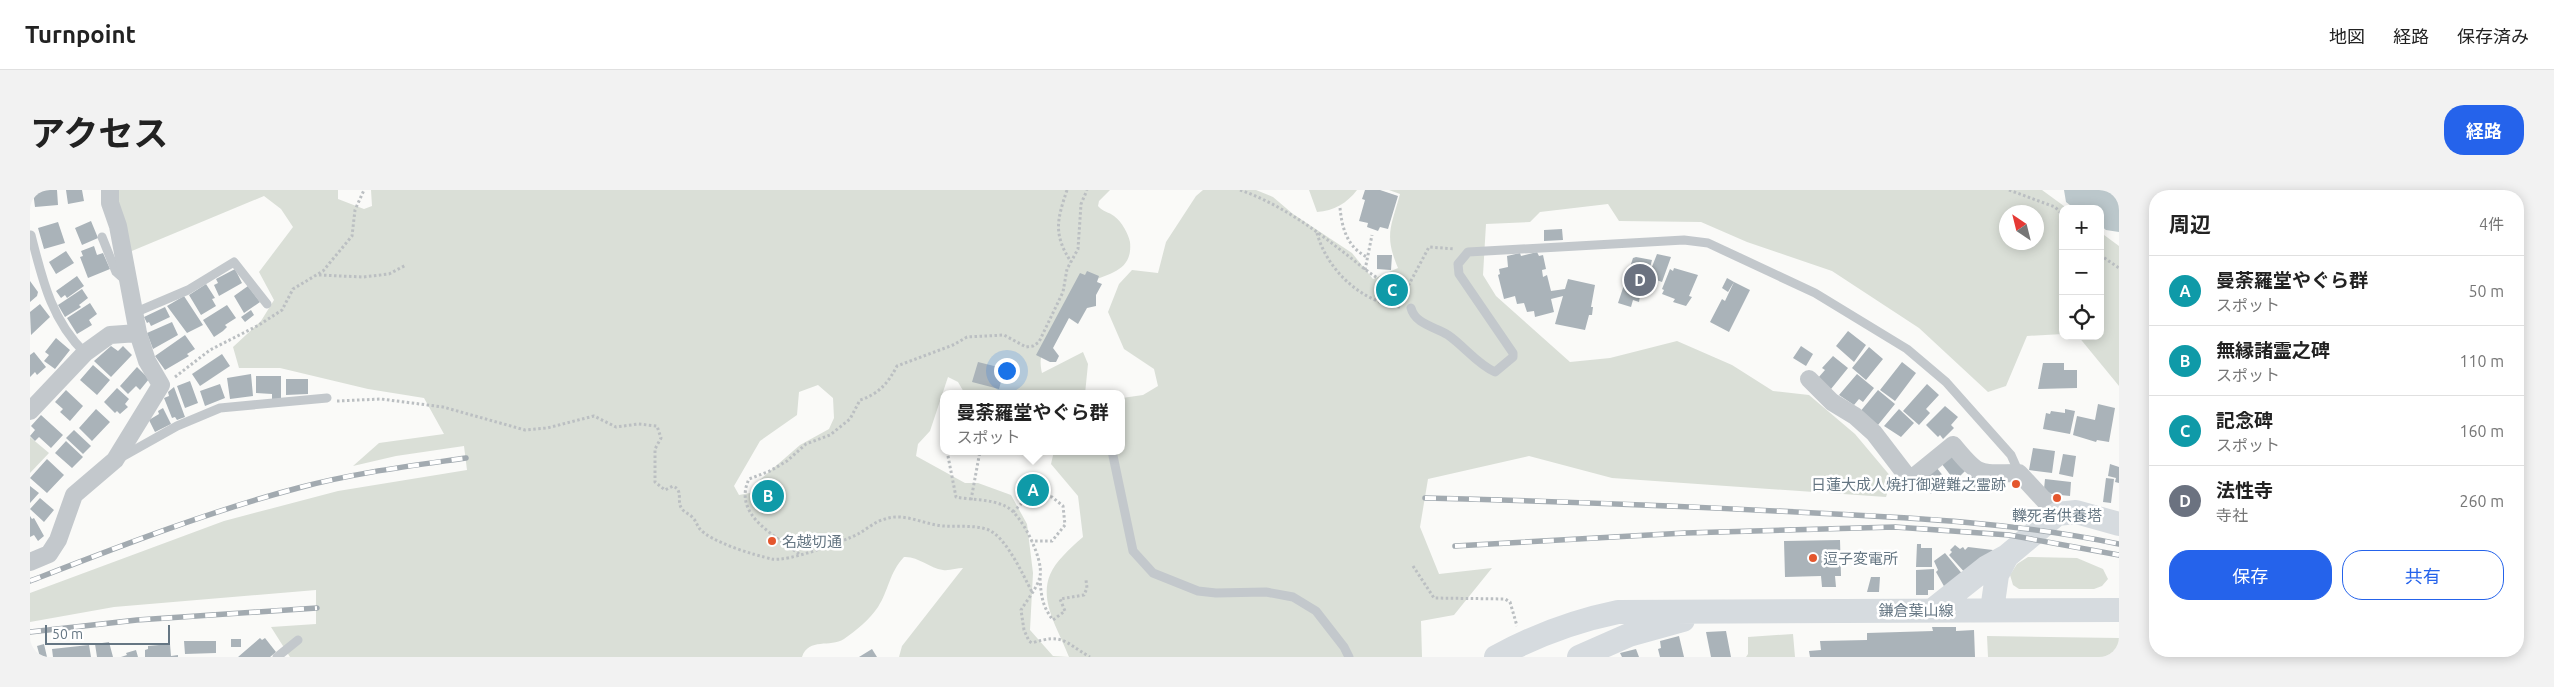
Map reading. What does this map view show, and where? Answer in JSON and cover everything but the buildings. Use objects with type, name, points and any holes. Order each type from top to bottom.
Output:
[{"type":"main road","points":[[1934,609],[1987,567],[2007,556],[2057,514],[2076,512],[2119,524]]},
{"type":"main road","points":[[1992,610],[1997,575],[2007,556]]},
{"type":"main road","name":"鎌倉葉山線","points":[[1496,657],[1533,637],[1584,619],[1618,612],[1934,609],[2119,610]]},
{"type":"main road","name":"鎌倉葉山線","points":[[1579,657],[1629,635],[1714,611]]},
{"type":"street","points":[[30,562],[49,554],[58,540],[78,490],[115,460],[161,385],[147,361],[138,333],[118,226],[110,203],[110,190]]},
{"type":"street","points":[[30,412],[85,352],[110,335],[138,333]]},
{"type":"street","points":[[1809,378],[1832,402],[1855,416],[1874,433],[1910,480],[1954,445],[1971,466],[1982,473],[2019,473],[2057,514]]},
{"type":"lane","points":[[30,235],[48,300],[70,338],[85,352]]},
{"type":"lane","points":[[102,237],[116,272],[129,282]]},
{"type":"lane","points":[[1411,308],[1413,316],[1419,322],[1448,336],[1495,372],[1514,357],[1508,344],[1459,274],[1458,264],[1468,252],[1675,240],[1708,243],[1815,293],[1907,349],[1946,382],[2011,455],[2019,473]]},
{"type":"lane","points":[[134,313],[188,290],[234,262],[267,304]]},
{"type":"lane","points":[[115,460],[177,426],[220,408],[327,398]]},
{"type":"lane","points":[[1113,455],[1133,551],[1153,573],[1198,591],[1216,593],[1266,592],[1293,597],[1316,611],[1344,647],[1349,657]]},
{"type":"lane","points":[[277,657],[298,640]]},
{"type":"path","points":[[1067,190],[1059,219],[1059,238],[1071,262]]},
{"type":"path","points":[[800,555],[750,516],[744,493],[749,479],[770,472],[788,461],[806,444],[830,435],[850,419],[860,400],[872,396],[888,383],[896,366],[953,345],[967,337],[1004,335],[1026,347],[1033,346],[1039,342],[1060,299],[1071,262],[1078,250],[1081,204],[1087,190]]},
{"type":"path","points":[[1240,190],[1282,210],[1317,233],[1369,274],[1406,290]]},
{"type":"path","points":[[2009,190],[2055,207],[2059,211]]},
{"type":"path","points":[[1340,208],[1345,235],[1360,253],[1368,256]]},
{"type":"path","points":[[1317,233],[1330,264],[1348,283],[1392,306],[1411,308],[1406,290],[1430,246],[1468,252]]},
{"type":"path","points":[[1365,270],[1372,235]]},
{"type":"path","points":[[2104,258],[2119,268]]},
{"type":"path","points":[[318,275],[363,277],[389,274],[406,265]]},
{"type":"path","points":[[327,398],[336,401],[381,399],[413,402],[434,408],[443,407],[525,430],[547,428],[594,416],[616,428],[638,424],[657,426],[661,438],[655,449],[655,482],[665,490],[673,486],[678,488],[680,506],[684,512],[693,517],[700,529],[719,542],[773,559],[800,555],[852,538],[884,519],[894,517],[942,526],[988,529],[998,536],[1032,592]]},
{"type":"path","points":[[948,455],[956,497],[996,502],[1013,512],[1031,541],[1041,565],[1041,595],[1045,610],[1053,620],[1064,611],[1060,600],[1084,595],[1087,588],[1086,580]]},
{"type":"path","points":[[971,500],[979,455]]},
{"type":"path","points":[[1013,512],[1031,494],[1052,497],[1063,506],[1065,525],[1052,541],[1031,541]]},
{"type":"path","points":[[1413,566],[1434,598],[1505,599],[1510,602],[1518,629],[1528,631],[1533,637]]},
{"type":"path","points":[[1040,577],[1020,615],[1029,641],[1032,643],[1053,637],[1063,640],[1090,657]]},
{"type":"shaded area","points":[[114,190],[338,190],[338,199],[364,209],[372,206],[371,190],[1110,190],[1099,201],[1098,206],[1120,221],[1128,235],[1130,252],[1128,260],[1118,270],[1088,283],[1084,287],[1055,331],[1041,360],[1042,373],[1083,352],[1088,364],[1085,390],[963,390],[958,382],[948,377],[944,390],[940,390],[940,401],[930,431],[918,444],[916,456],[965,483],[978,483],[1011,495],[1027,524],[1033,573],[1030,630],[1053,656],[1069,657],[899,657],[902,646],[963,568],[943,570],[909,557],[904,557],[895,569],[878,607],[867,620],[844,639],[838,642],[810,647],[802,657],[290,657],[271,627],[316,624],[316,590],[114,607],[30,622],[30,593],[224,521],[338,491],[467,470],[464,446],[396,456],[353,466],[379,443],[444,434],[424,398],[368,389],[280,368],[239,368],[233,347],[261,321],[274,300],[259,272],[293,227],[281,209],[264,196],[127,253]],"holes":[[[818,385],[833,398],[834,418],[829,429],[800,445],[754,485],[750,493],[739,495],[734,486],[760,441],[797,415],[799,392]]]},
{"type":"shaded area","points":[[1203,190],[1256,190],[1273,197],[1293,214],[1352,253],[1373,279],[1398,268],[1391,247],[1390,231],[1400,194],[1389,190],[2042,190],[2063,205],[2059,205],[2059,334],[2027,336],[2006,386],[1988,392],[1919,328],[1832,271],[1747,242],[1701,222],[1619,221],[1608,204],[1540,212],[1530,222],[1486,224],[1483,275],[1496,296],[1570,362],[1610,358],[1677,341],[1732,365],[1773,391],[1809,395],[1855,434],[1892,478],[1886,497],[1612,478],[1529,456],[1428,479],[1420,527],[1439,574],[1492,568],[1454,615],[1421,621],[1422,657],[1069,657],[1048,605],[1048,581],[1053,568],[1070,548],[1083,537],[1078,496],[1051,464],[1053,455],[1125,455],[1125,398],[1143,395],[1158,386],[1154,369],[1124,349],[1108,312],[1119,284],[1132,270],[1158,273],[1166,242],[1196,196]]},
{"type":"shaded area","points":[[1309,190],[1357,190],[1340,206],[1317,212]]},
{"type":"shaded area","points":[[2064,190],[2119,190],[2119,232],[2104,228],[2104,205],[2070,205],[2066,202]]},
{"type":"shaded area","points":[[2104,235],[2119,246],[2119,386],[2081,340],[2104,340]]},
{"type":"shaded area","points":[[30,437],[49,453],[30,473]]},
{"type":"shaded area","points":[[2028,557],[2077,558],[2103,569],[2108,579],[2102,586],[2094,589],[2019,589],[2013,585],[2010,575],[2017,564]]},
{"type":"shaded area","points":[[1793,634],[1795,657],[1746,657],[1748,654],[1748,637]]},
{"type":"shaded area","points":[[1987,636],[2119,638],[2119,657],[1988,657]]},
{"type":"railway","points":[[30,581],[163,531],[264,497],[340,478],[466,458]]},
{"type":"railway","points":[[1425,498],[1669,506],[1929,519],[2005,526],[2119,544]]},
{"type":"railway","points":[[1455,546],[1685,533],[1895,527],[2009,535],[2119,555]]},
{"type":"railway","points":[[30,632],[137,620],[317,608]]},
{"type":"place","name":"法性寺","points":[[1640,280]]},
{"type":"place","name":"記念碑","points":[[1392,290]]},
{"type":"place","name":"日蓮大成人焼打御避難之霊跡","points":[[2016,484]]},
{"type":"place","name":"曼荼羅堂やぐら群","points":[[1033,490]]},
{"type":"place","name":"無縁諸霊之碑","points":[[768,496]]},
{"type":"place","name":"轢死者供養塔","points":[[2057,498]]},
{"type":"place","name":"名越切通","points":[[772,541]]},
{"type":"place","name":"逗子変電所","points":[[1813,558]]}]
